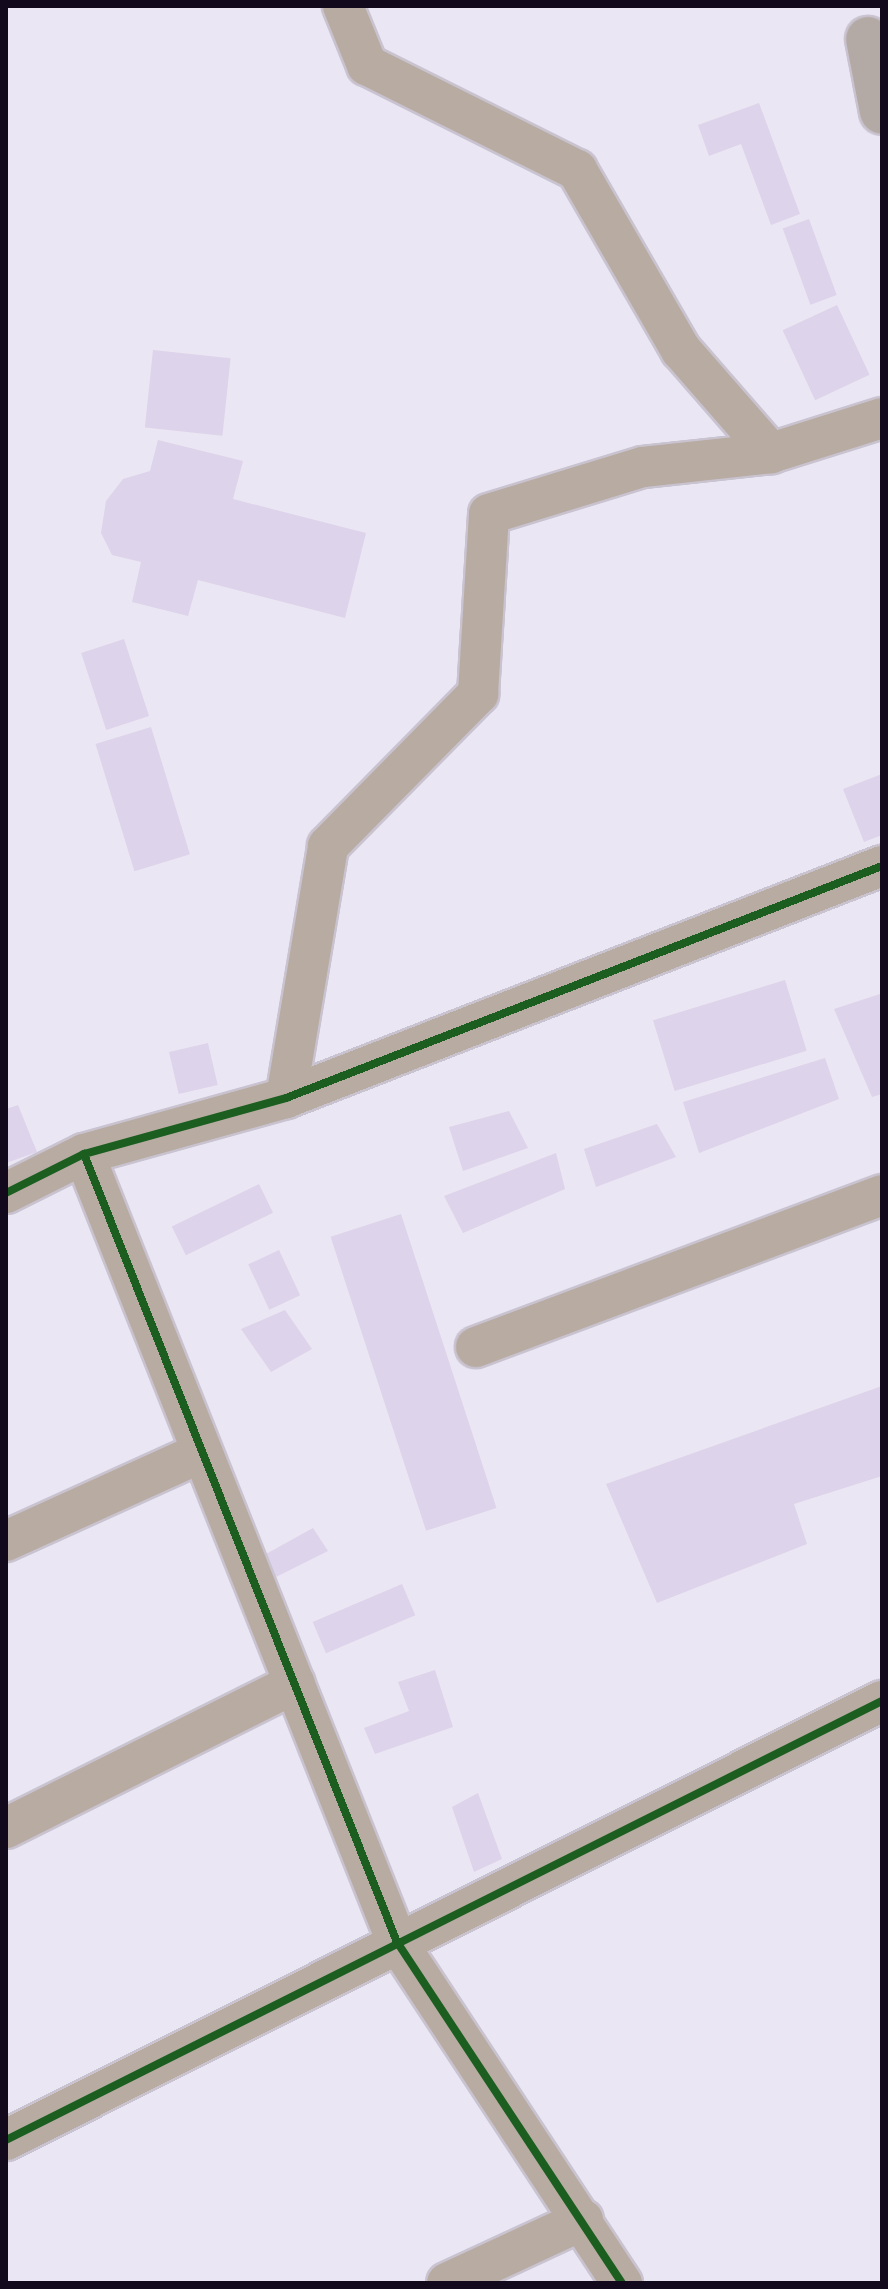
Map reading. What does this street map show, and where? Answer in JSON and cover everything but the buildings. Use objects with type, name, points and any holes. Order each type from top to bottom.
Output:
[{"type":"highway","points":[[869,37],[882,112]]},
{"type":"street","points":[[343,6],[367,65],[577,170],[681,350],[771,453]]},
{"type":"street","points":[[286,1098],[328,846],[478,694],[489,514],[643,467],[771,453],[882,418]]},
{"type":"street","points":[[6,1193],[84,1154],[286,1098],[882,866]]},
{"type":"street","points":[[84,1154],[200,1453],[397,1942],[622,2283]]},
{"type":"street","points":[[476,1347],[882,1195]]},
{"type":"street","points":[[6,1541],[200,1453]]},
{"type":"street","points":[[6,1828],[295,1683]]},
{"type":"street","points":[[6,2140],[882,1701]]},
{"type":"street","points":[[447,2283],[583,2220]]},
{"type":"cycle path","points":[[6,1193],[84,1154],[286,1098],[882,866]]},
{"type":"cycle path","points":[[84,1154],[397,1942],[622,2283]]},
{"type":"cycle path","points":[[6,2140],[882,1701]]}]
